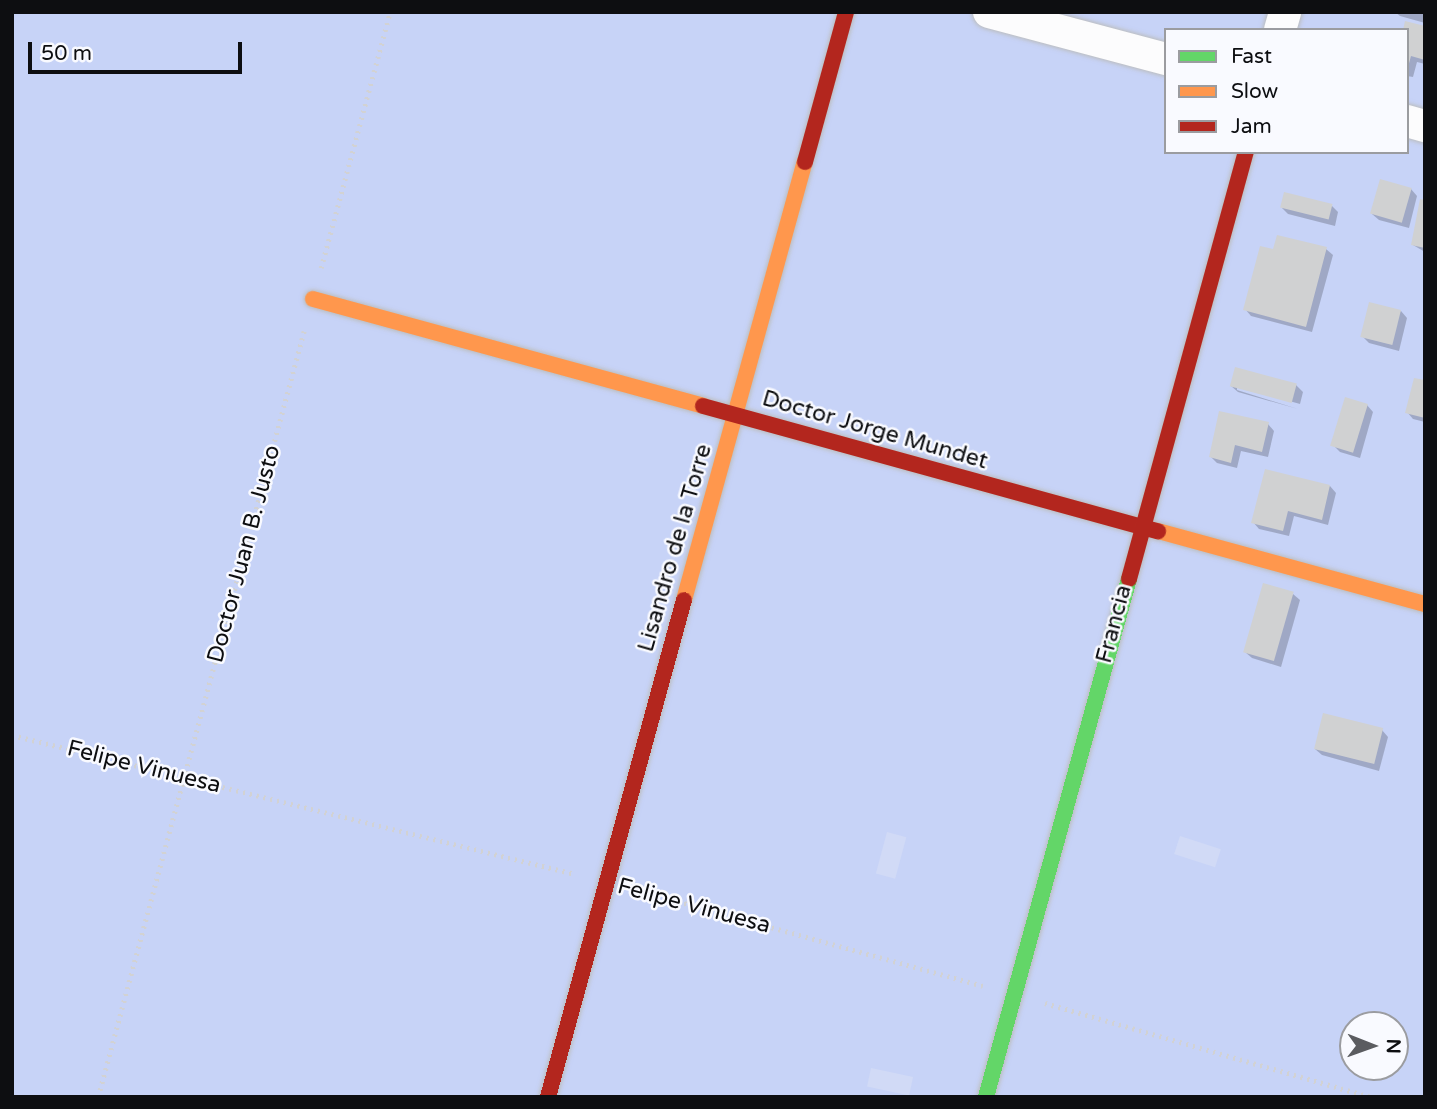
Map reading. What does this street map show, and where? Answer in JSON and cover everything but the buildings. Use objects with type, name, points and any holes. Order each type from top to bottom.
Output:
[{"type":"street","name":"Lisandro de la Torre","points":[[548,1097],[846,12]]},
{"type":"street","points":[[989,12],[1164,58]]},
{"type":"street","name":"Francia","points":[[986,1097],[1140,528],[1245,154]]},
{"type":"street","name":"Doctor Jorge Mundet","points":[[313,299],[1425,604]]},
{"type":"path","name":"Doctor Juan B. Justo","points":[[97,1097],[390,12]]},
{"type":"path","name":"Felipe Vinuesa","points":[[12,735],[607,882],[1014,994],[1371,1097]]},
{"type":"shaded area","points":[[12,12],[1425,12],[1425,1097],[12,1097]]},
{"type":"shaded area","points":[[887,832],[906,837],[895,879],[876,874]]},
{"type":"shaded area","points":[[1180,836],[1221,849],[1215,867],[1174,854]]},
{"type":"shaded area","points":[[871,1068],[913,1077],[909,1096],[867,1087]]},
{"type":"traffic: fast","points":[[986,1097],[1129,579]]},
{"type":"traffic: slow","points":[[684,600],[805,162]]},
{"type":"traffic: slow","points":[[313,299],[703,406]]},
{"type":"traffic: slow","points":[[1158,531],[1425,604]]},
{"type":"traffic: jam","points":[[805,162],[846,12]]},
{"type":"traffic: jam","points":[[1129,579],[1245,154]]},
{"type":"traffic: jam","points":[[703,406],[1158,531]]},
{"type":"traffic: jam","points":[[548,1097],[684,600]]}]
